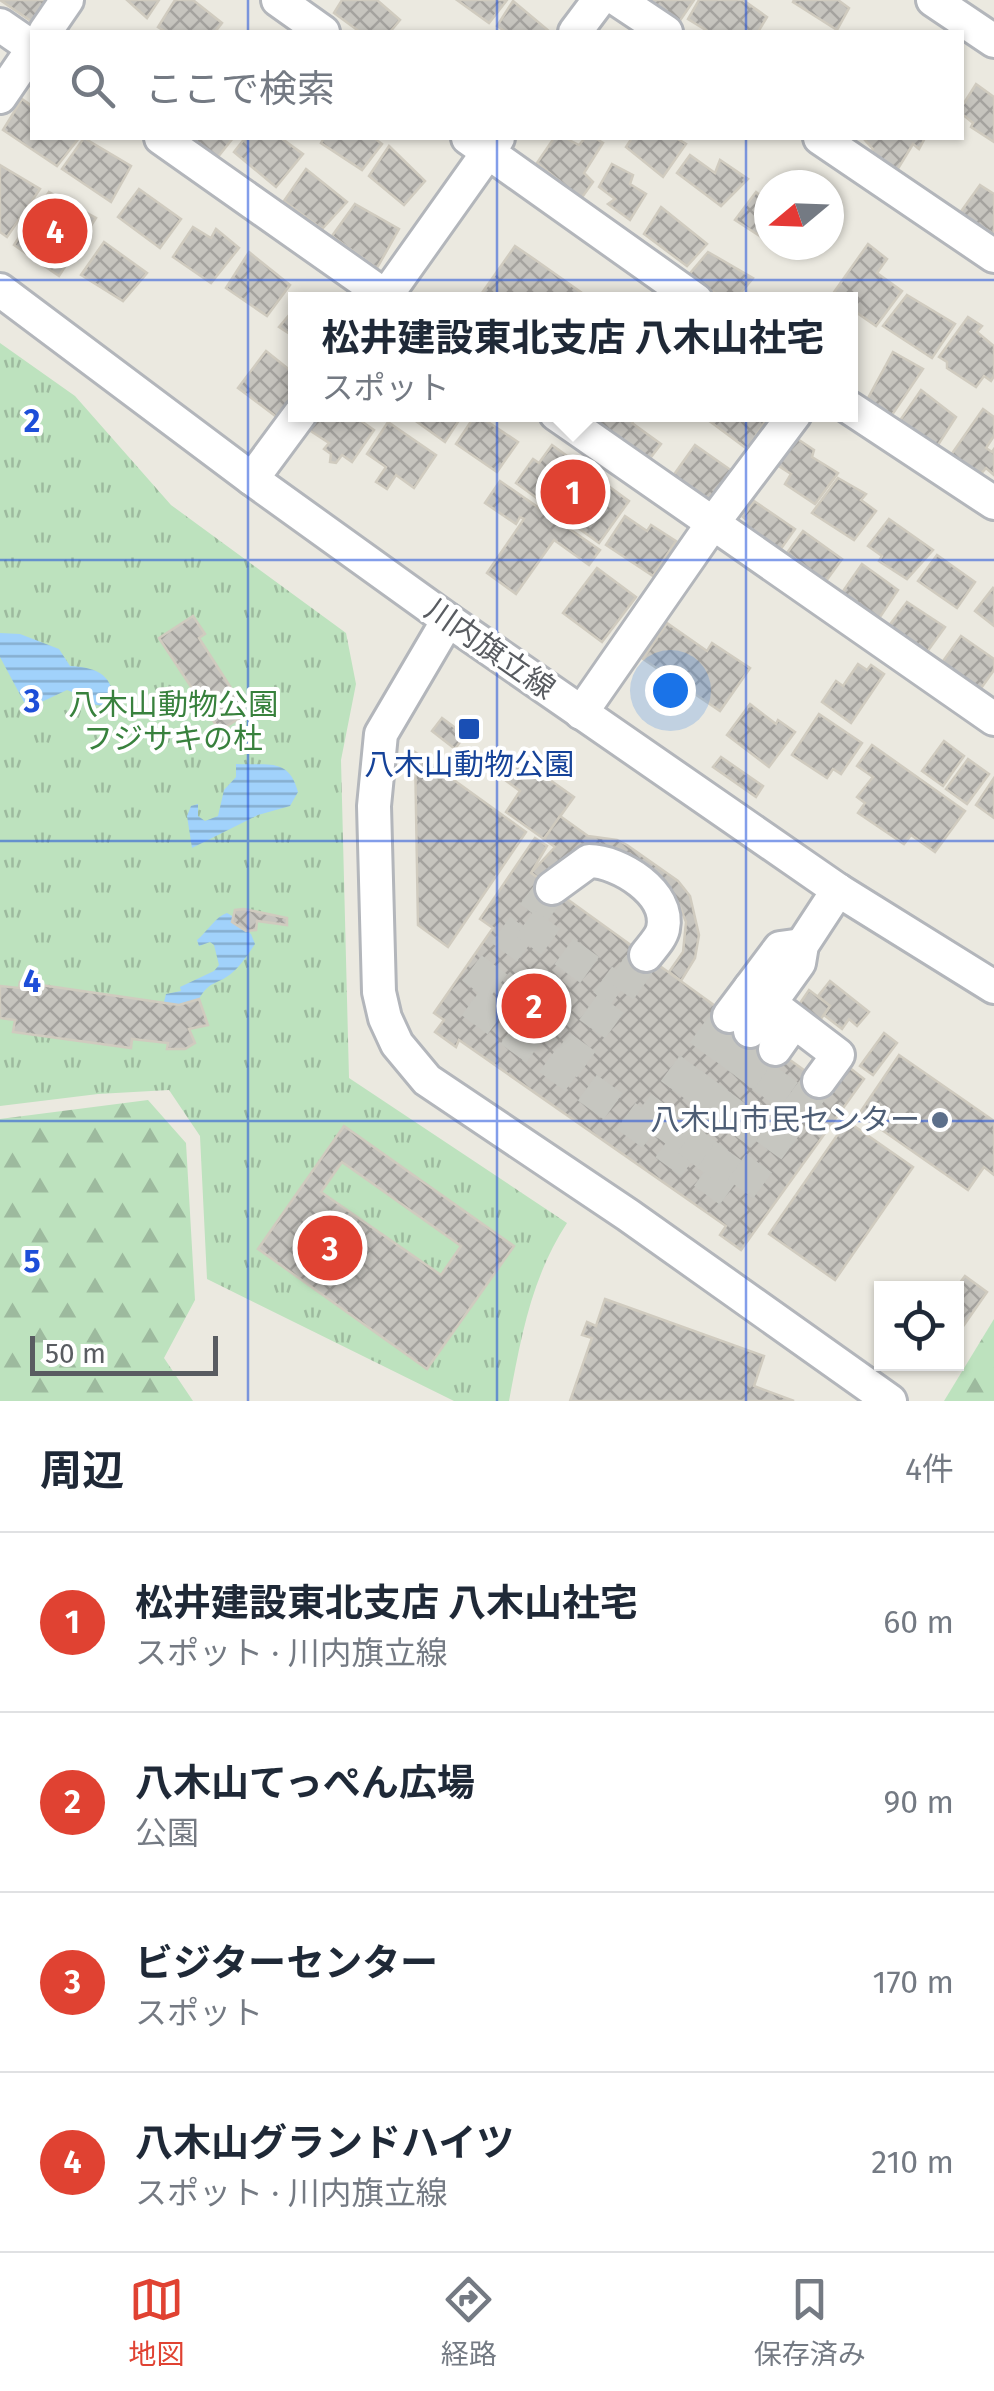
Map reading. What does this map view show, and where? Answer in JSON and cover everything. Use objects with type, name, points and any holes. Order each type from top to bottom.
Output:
[{"type":"street","points":[[46,30],[68,0]]},
{"type":"street","points":[[278,0],[320,30]]},
{"type":"street","points":[[576,30],[599,0]]},
{"type":"street","points":[[618,0],[663,30]]},
{"type":"street","points":[[933,0],[994,41]]},
{"type":"street","points":[[0,24],[30,47]]},
{"type":"street","points":[[0,97],[30,52]]},
{"type":"street","points":[[164,140],[379,292]]},
{"type":"street","points":[[823,140],[994,256]]},
{"type":"street","points":[[391,292],[485,142],[685,292]]},
{"type":"street","name":"川内旗立線","points":[[0,290],[252,480],[448,620],[838,890],[994,987]]},
{"type":"street","points":[[858,413],[994,504]]},
{"type":"street","points":[[252,480],[294,422]]},
{"type":"street","points":[[568,422],[994,719]]},
{"type":"street","points":[[581,713],[713,523],[789,422]]},
{"type":"street","points":[[448,620],[393,709],[381,734],[376,762],[379,992],[396,1044],[428,1080],[628,1215],[890,1401]]},
{"type":"street","points":[[552,888],[589,861],[608,862],[619,868],[652,892],[661,906],[662,933],[646,955]]},
{"type":"street","points":[[777,1032],[802,946],[838,890]]},
{"type":"green space","name":"八木山動物公園 フジサキの杜","points":[[0,343],[75,396],[171,505],[346,633],[356,684],[341,760],[349,1078],[567,1223],[536,1287],[509,1401],[454,1401],[207,1279],[200,1136],[169,1090],[0,1106]]},
{"type":"green space","points":[[148,1100],[186,1143],[195,1300],[164,1358],[193,1401],[0,1401],[0,1119]]},
{"type":"green space","points":[[994,1319],[994,1401],[944,1401]]},
{"type":"water","points":[[0,633],[20,634],[59,649],[70,666],[100,673],[110,683],[113,700],[96,705],[67,690],[33,706],[25,704],[0,657]]},
{"type":"water","points":[[236,764],[282,768],[289,773],[298,792],[290,806],[258,815],[192,848],[187,816],[191,806],[198,804],[198,816],[205,821],[218,816],[224,790],[236,777]]},
{"type":"water","points":[[227,913],[232,922],[251,934],[255,944],[248,955],[199,999],[179,1005],[164,1002],[166,994],[181,991],[180,987],[219,965],[214,945],[210,942],[199,946],[197,940]]},
{"type":"building","points":[[0,0],[47,0],[31,21]]},
{"type":"building","points":[[127,0],[159,0],[147,18]]},
{"type":"building","points":[[175,0],[193,0],[222,23],[217,30],[158,27]]},
{"type":"building","points":[[342,0],[377,0],[400,20],[392,30],[357,30],[334,13]]},
{"type":"building","points":[[457,0],[507,0],[489,23]]},
{"type":"building","points":[[648,0],[694,0],[679,22]]},
{"type":"building","points":[[699,0],[743,0],[767,17],[759,30],[706,30],[688,19]]},
{"type":"building","points":[[794,0],[838,0],[849,8],[837,30]]},
{"type":"building","points":[[513,1],[548,30],[503,30],[497,26]]},
{"type":"building","points":[[976,84],[994,97],[994,142],[971,127],[973,123],[964,116],[964,103]]},
{"type":"building","points":[[22,99],[30,105],[30,140],[77,140],[57,166],[3,130]]},
{"type":"building","points":[[83,140],[131,166],[111,202],[62,169]]},
{"type":"building","points":[[190,140],[231,140],[217,158]]},
{"type":"building","points":[[243,140],[284,140],[303,154],[276,187],[234,152]]},
{"type":"building","points":[[377,140],[382,144],[362,170],[321,143]]},
{"type":"building","points":[[553,140],[569,140],[579,145],[583,140],[603,143],[584,173],[593,182],[578,203],[568,194],[572,191],[537,163]]},
{"type":"building","points":[[631,140],[679,140],[686,144],[663,177],[626,147]]},
{"type":"building","points":[[865,140],[924,140],[919,149],[913,144],[896,172],[869,154],[873,149]]},
{"type":"building","points":[[389,146],[425,181],[404,205],[369,176]]},
{"type":"building","points":[[690,155],[715,173],[720,160],[748,179],[721,206],[677,173]]},
{"type":"building","points":[[612,164],[633,175],[630,184],[646,194],[630,220],[608,204],[615,199],[599,187]]},
{"type":"building","points":[[0,165],[40,189],[7,237],[0,232]]},
{"type":"building","points":[[306,169],[347,202],[322,229],[284,201]]},
{"type":"building","points":[[980,185],[994,194],[994,234],[960,213]]},
{"type":"building","points":[[139,189],[181,219],[160,248],[118,217]]},
{"type":"building","points":[[49,192],[96,218],[59,276],[14,245]]},
{"type":"building","points":[[754,195],[754,232],[735,220]]},
{"type":"building","points":[[355,204],[399,229],[377,268],[332,236]]},
{"type":"building","points":[[661,207],[707,244],[687,266],[644,234]]},
{"type":"building","points":[[193,227],[211,238],[216,229],[239,248],[211,283],[173,257]]},
{"type":"building","points":[[104,242],[147,273],[123,301],[81,275]]},
{"type":"building","points":[[868,244],[887,259],[877,273],[902,291],[876,326],[858,314],[858,292],[834,292]]},
{"type":"building","points":[[515,246],[581,292],[483,292]]},
{"type":"building","points":[[249,252],[290,285],[267,316],[226,288]]},
{"type":"building","points":[[708,252],[753,278],[742,292],[714,292],[687,277]]},
{"type":"building","points":[[907,295],[955,324],[932,358],[883,326]]},
{"type":"building","points":[[288,316],[288,333],[279,327]]},
{"type":"building","points":[[968,317],[982,326],[977,332],[994,346],[994,376],[991,381],[984,376],[976,387],[947,368],[947,362],[939,357]]},
{"type":"building","points":[[266,351],[288,369],[288,414],[282,421],[238,388]]},
{"type":"building","points":[[893,352],[923,369],[890,418],[867,400]]},
{"type":"building","points":[[921,390],[956,417],[936,448],[899,422]]},
{"type":"building","points":[[983,409],[994,417],[994,436],[986,448],[992,452],[994,449],[994,475],[986,468],[980,475],[951,455]]},
{"type":"building","points":[[315,422],[362,422],[374,430],[352,462],[342,455],[336,463],[330,462],[331,454],[324,449],[329,443],[309,430]]},
{"type":"building","points":[[388,422],[436,455],[414,488],[396,475],[387,489],[376,482],[386,467],[367,454]]},
{"type":"building","points":[[417,422],[458,422],[445,442]]},
{"type":"building","points":[[471,422],[488,422],[518,442],[497,472],[456,444]]},
{"type":"building","points":[[588,422],[633,422],[661,444],[645,465]]},
{"type":"building","points":[[711,422],[765,422],[747,449]]},
{"type":"building","points":[[796,438],[814,450],[812,457],[838,473],[815,504],[785,484],[791,474],[777,465]]},
{"type":"building","points":[[552,445],[629,501],[599,543],[516,483],[533,459],[539,463]]},
{"type":"building","points":[[695,445],[742,478],[721,509],[673,476]]},
{"type":"building","points":[[838,478],[866,494],[861,500],[876,511],[854,540],[812,513]]},
{"type":"building","points":[[500,481],[600,550],[589,565],[554,540],[516,594],[487,573],[524,519],[520,517],[516,524],[485,503]]},
{"type":"building","points":[[754,501],[795,529],[775,557],[740,532],[748,521],[743,517]]},
{"type":"building","points":[[625,516],[647,531],[651,525],[676,541],[653,576],[606,545]]},
{"type":"building","points":[[889,519],[933,550],[907,579],[879,561],[882,556],[868,546]]},
{"type":"building","points":[[803,531],[842,559],[818,592],[789,571],[797,560],[787,553]]},
{"type":"building","points":[[937,555],[975,582],[957,608],[918,581]]},
{"type":"building","points":[[862,564],[898,590],[876,623],[839,597]]},
{"type":"building","points":[[597,568],[636,597],[602,642],[563,613]]},
{"type":"building","points":[[994,589],[994,626],[975,611]]},
{"type":"building","points":[[907,602],[945,627],[924,656],[885,631]]},
{"type":"building","points":[[193,616],[205,634],[199,638],[247,713],[220,731],[159,638]]},
{"type":"building","points":[[667,623],[707,651],[712,643],[750,668],[720,711],[643,659]]},
{"type":"building","points":[[961,636],[994,659],[994,670],[974,698],[936,671]]},
{"type":"building","points":[[858,664],[867,670],[871,665],[884,674],[851,723],[822,702],[836,681],[843,686]]},
{"type":"building","points":[[750,704],[776,724],[778,720],[795,732],[769,767],[727,735]]},
{"type":"building","points":[[819,714],[862,743],[841,774],[833,769],[827,778],[792,755]]},
{"type":"building","points":[[442,718],[465,735],[455,749],[432,731]]},
{"type":"building","points":[[944,741],[964,756],[943,786],[922,771]]},
{"type":"building","points":[[872,745],[965,811],[935,852],[911,835],[904,844],[858,813],[865,803],[857,797],[873,777],[857,766]]},
{"type":"building","points":[[415,752],[526,832],[448,947],[418,925]]},
{"type":"building","points":[[512,753],[574,797],[544,839],[506,812],[520,791],[497,774]]},
{"type":"building","points":[[721,757],[763,786],[756,797],[713,767]]},
{"type":"building","points":[[968,759],[989,774],[967,804],[946,789]]},
{"type":"building","points":[[994,778],[994,818],[976,805]]},
{"type":"building","points":[[560,816],[588,836],[627,845],[678,881],[690,896],[699,935],[695,958],[681,981],[669,972],[683,952],[686,922],[678,902],[667,890],[569,856],[552,869],[544,882],[531,873],[555,847],[544,839]]},
{"type":"building","points":[[535,838],[547,846],[531,873],[833,1091],[850,1068],[864,1079],[741,1250],[720,1235],[726,1226],[459,1040],[456,1047],[435,1032],[444,1020],[434,1013],[493,928],[480,919]]},
{"type":"building","points":[[235,910],[287,918],[287,925],[257,921],[256,930],[246,931],[232,922]]},
{"type":"building","points":[[830,981],[869,1012],[857,1026],[849,1019],[842,1029],[824,1015],[830,1006],[818,996]]},
{"type":"building","points":[[20,982],[179,1005],[199,999],[208,1025],[189,1029],[195,1043],[185,1049],[167,1049],[168,1043],[132,1039],[131,1048],[13,1032],[15,1020],[0,1018],[0,986],[19,988]]},
{"type":"building","points":[[809,990],[830,1006],[813,1030],[792,1015]]},
{"type":"building","points":[[884,1033],[897,1043],[873,1075],[860,1066]]},
{"type":"building","points":[[899,1055],[994,1121],[994,1175],[984,1167],[968,1190],[859,1114]]},
{"type":"building","points":[[847,1121],[913,1167],[835,1280],[769,1234]]},
{"type":"building","points":[[344,1126],[514,1246],[427,1369],[258,1249]],"holes":[[[342,1162],[461,1246],[441,1275],[321,1192]]]},
{"type":"building","points":[[965,1276],[987,1292],[964,1325],[964,1281]]},
{"type":"building","points":[[605,1299],[764,1356],[754,1386],[794,1401],[570,1401],[592,1338],[582,1335],[587,1322],[596,1326]]},
{"type":"tunnel","points":[[552,888],[468,1000],[735,1196],[819,1081]]},
{"type":"tunnel","points":[[525,923],[620,992]]},
{"type":"tunnel","points":[[564,1068],[646,955]]},
{"type":"tunnel","points":[[645,1129],[729,1016]]},
{"type":"tunnel","points":[[666,1144],[750,1031]]},
{"type":"tunnel","points":[[690,1162],[775,1049]]},
{"type":"tunnel","points":[[710,1177],[793,1062]]},
{"type":"place","name":"八木山グランドハイツ","points":[[55,231]]},
{"type":"place","name":"松井建設東北支店 八木山社宅","points":[[573,492]]},
{"type":"place","name":"八木山動物公園","points":[[469,729]]},
{"type":"place","name":"八木山てっぺん広場","points":[[534,1006]]},
{"type":"place","name":"八木山市民センター","points":[[940,1120]]},
{"type":"place","name":"ビジターセンター","points":[[330,1248]]}]
